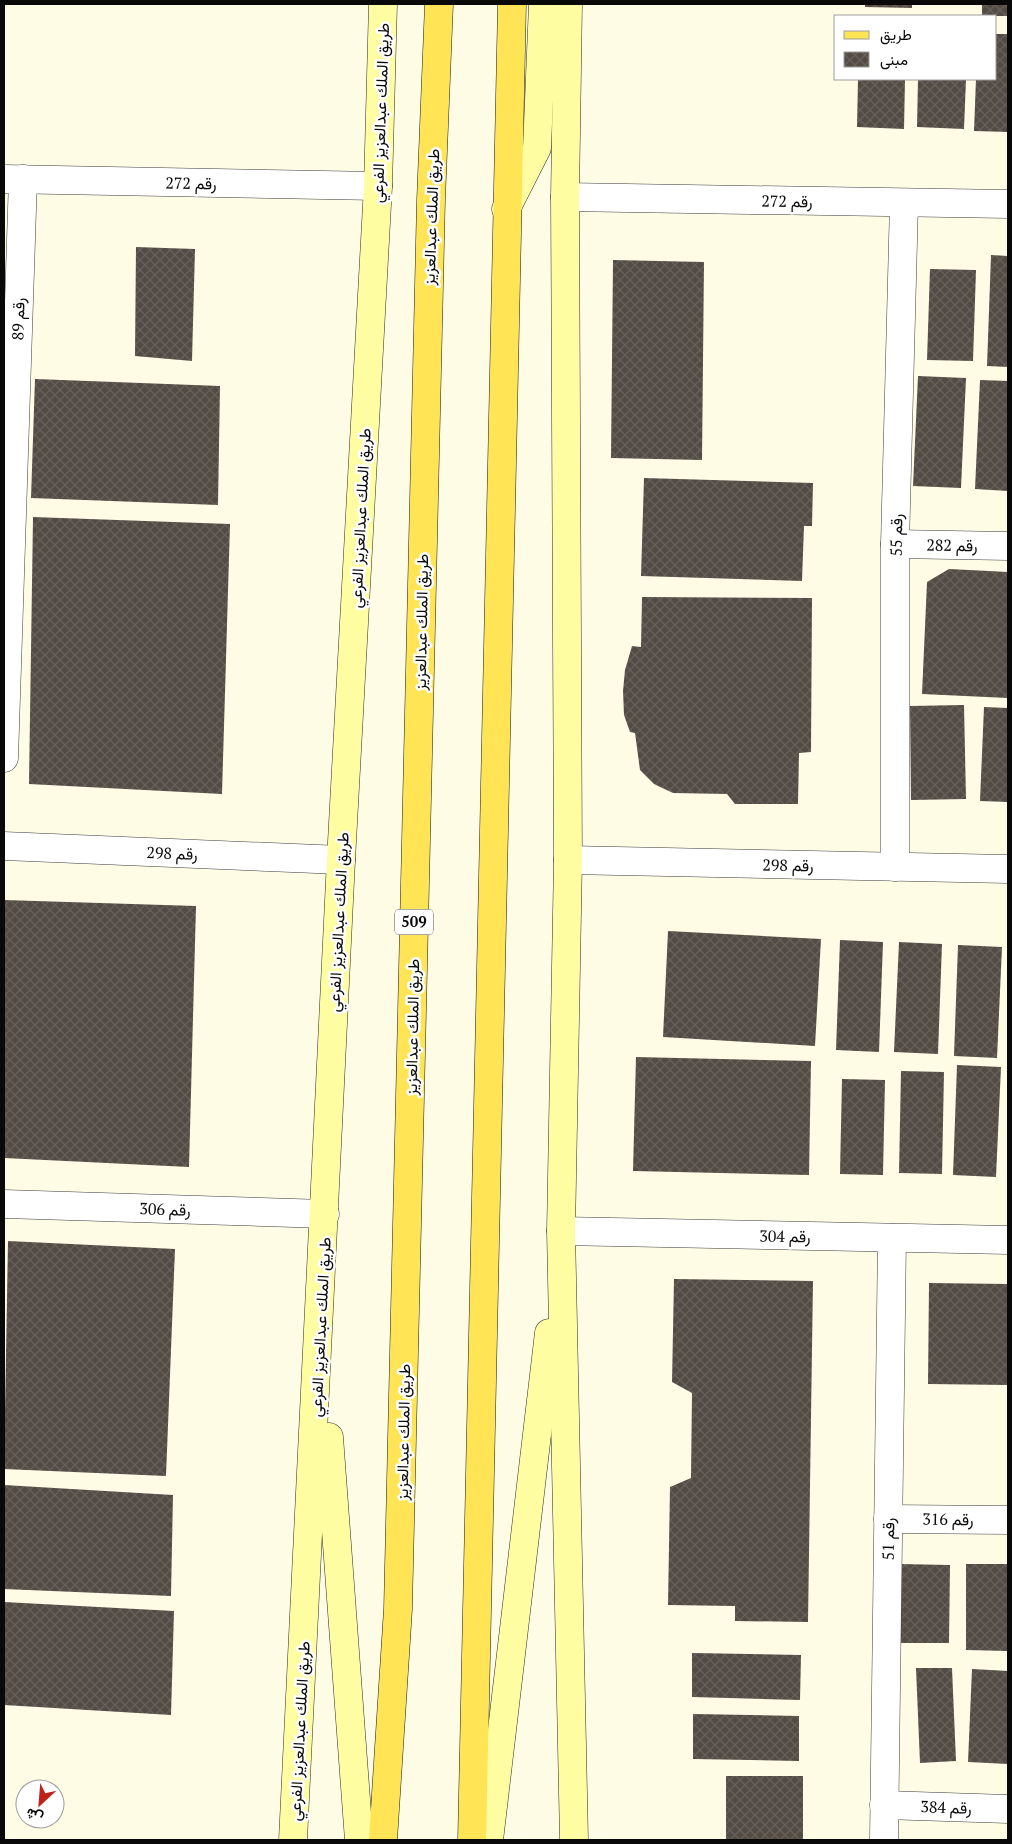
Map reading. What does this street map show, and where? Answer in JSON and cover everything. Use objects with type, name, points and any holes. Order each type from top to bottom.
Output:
[{"type":"main road","name":"طريق الملك عبدالعزيز الفرعي","points":[[293,1840],[320,1320],[341,860],[378,186],[383,4]]},
{"type":"main road","points":[[378,186],[395,4]]},
{"type":"main road","name":"طريق الملك عبدالعزيز","points":[[383,1840],[398,1609],[431,200],[439,4]]},
{"type":"main road","points":[[472,1840],[506,208],[512,4]]},
{"type":"main road","points":[[506,208],[537,148],[544,4]]},
{"type":"main road","points":[[568,4],[565,197],[568,860],[561,1231],[574,1840]]},
{"type":"main road","points":[[490,1840],[561,1231]]},
{"type":"main road","points":[[320,1320],[359,1840]]},
{"type":"street","name":"رقم 272","points":[[13,179],[378,186]]},
{"type":"street","name":"رقم 89","points":[[4,758],[13,179]]},
{"type":"street","name":"رقم 272","points":[[565,197],[1008,204]]},
{"type":"street","name":"رقم 55","points":[[895,867],[896,544],[904,202]]},
{"type":"street","name":"رقم 282","points":[[896,544],[1008,546]]},
{"type":"street","name":"رقم 298","points":[[4,846],[341,860]]},
{"type":"street","name":"رقم 298","points":[[568,860],[1008,869]]},
{"type":"street","name":"رقم 306","points":[[4,1204],[325,1214]]},
{"type":"street","name":"رقم 304","points":[[561,1231],[1008,1240]]},
{"type":"street","name":"رقم 51","points":[[884,1840],[892,1238]]},
{"type":"street","name":"رقم 316","points":[[888,1519],[1008,1520]]},
{"type":"street","name":"رقم 384","points":[[884,1805],[1008,1809]]},
{"type":"building","points":[[865,4],[912,4],[912,8],[865,7]]},
{"type":"building","points":[[982,4],[1008,4],[1008,16],[982,15]]},
{"type":"building","points":[[997,34],[1008,34],[1008,132],[974,131],[976,80],[997,80]]},
{"type":"building","points":[[858,80],[905,80],[904,129],[857,127]]},
{"type":"building","points":[[918,80],[966,80],[964,129],[917,127]]},
{"type":"building","points":[[136,247],[195,249],[192,361],[135,356]]},
{"type":"building","points":[[991,255],[1008,256],[1008,367],[987,366]]},
{"type":"building","points":[[613,260],[704,262],[702,460],[611,458]]},
{"type":"building","points":[[930,269],[976,270],[973,361],[927,360]]},
{"type":"building","points":[[918,376],[966,378],[961,488],[913,486]]},
{"type":"building","points":[[35,379],[220,386],[218,505],[31,498]]},
{"type":"building","points":[[980,380],[1008,381],[1008,491],[975,489]]},
{"type":"building","points":[[644,478],[813,483],[812,526],[804,526],[802,581],[641,576]]},
{"type":"building","points":[[33,517],[230,524],[222,794],[29,784]]},
{"type":"building","points":[[949,569],[1008,572],[1008,698],[922,694],[927,582]]},
{"type":"building","points":[[642,597],[812,598],[811,752],[799,753],[798,804],[735,804],[727,794],[673,793],[654,784],[640,770],[635,733],[630,732],[624,715],[623,691],[625,670],[632,646],[641,647]]},
{"type":"building","points":[[964,705],[966,799],[911,800],[910,706]]},
{"type":"building","points":[[984,707],[1008,708],[1008,802],[980,801]]},
{"type":"building","points":[[4,900],[196,906],[189,1167],[4,1158]]},
{"type":"building","points":[[668,931],[821,939],[815,1046],[663,1037]]},
{"type":"building","points":[[840,940],[883,942],[879,1052],[836,1050]]},
{"type":"building","points":[[899,942],[942,944],[938,1054],[894,1052]]},
{"type":"building","points":[[958,945],[1002,947],[997,1058],[954,1056]]},
{"type":"building","points":[[636,1057],[811,1061],[809,1175],[633,1171]]},
{"type":"building","points":[[957,1065],[1001,1067],[996,1177],[953,1175]]},
{"type":"building","points":[[901,1071],[944,1072],[942,1174],[899,1173]]},
{"type":"building","points":[[842,1079],[885,1080],[883,1175],[840,1174]]},
{"type":"building","points":[[8,1241],[175,1249],[166,1476],[4,1469]]},
{"type":"building","points":[[674,1279],[813,1281],[808,1622],[735,1621],[735,1606],[668,1605],[670,1487],[691,1478],[692,1393],[672,1382]]},
{"type":"building","points":[[929,1283],[1008,1284],[1008,1385],[928,1384]]},
{"type":"building","points":[[4,1485],[173,1495],[171,1596],[4,1589]]},
{"type":"building","points":[[899,1564],[950,1565],[949,1643],[899,1643]]},
{"type":"building","points":[[966,1564],[1008,1564],[1008,1651],[966,1650]]},
{"type":"building","points":[[4,1602],[174,1611],[171,1715],[4,1705]]},
{"type":"building","points":[[692,1653],[801,1655],[800,1700],[692,1697]]},
{"type":"building","points":[[916,1668],[952,1668],[956,1761],[920,1763]]},
{"type":"building","points":[[972,1669],[1008,1671],[1008,1764],[968,1762]]},
{"type":"building","points":[[693,1714],[799,1716],[799,1761],[693,1759]]},
{"type":"building","points":[[726,1776],[803,1776],[803,1840],[726,1840]]}]
